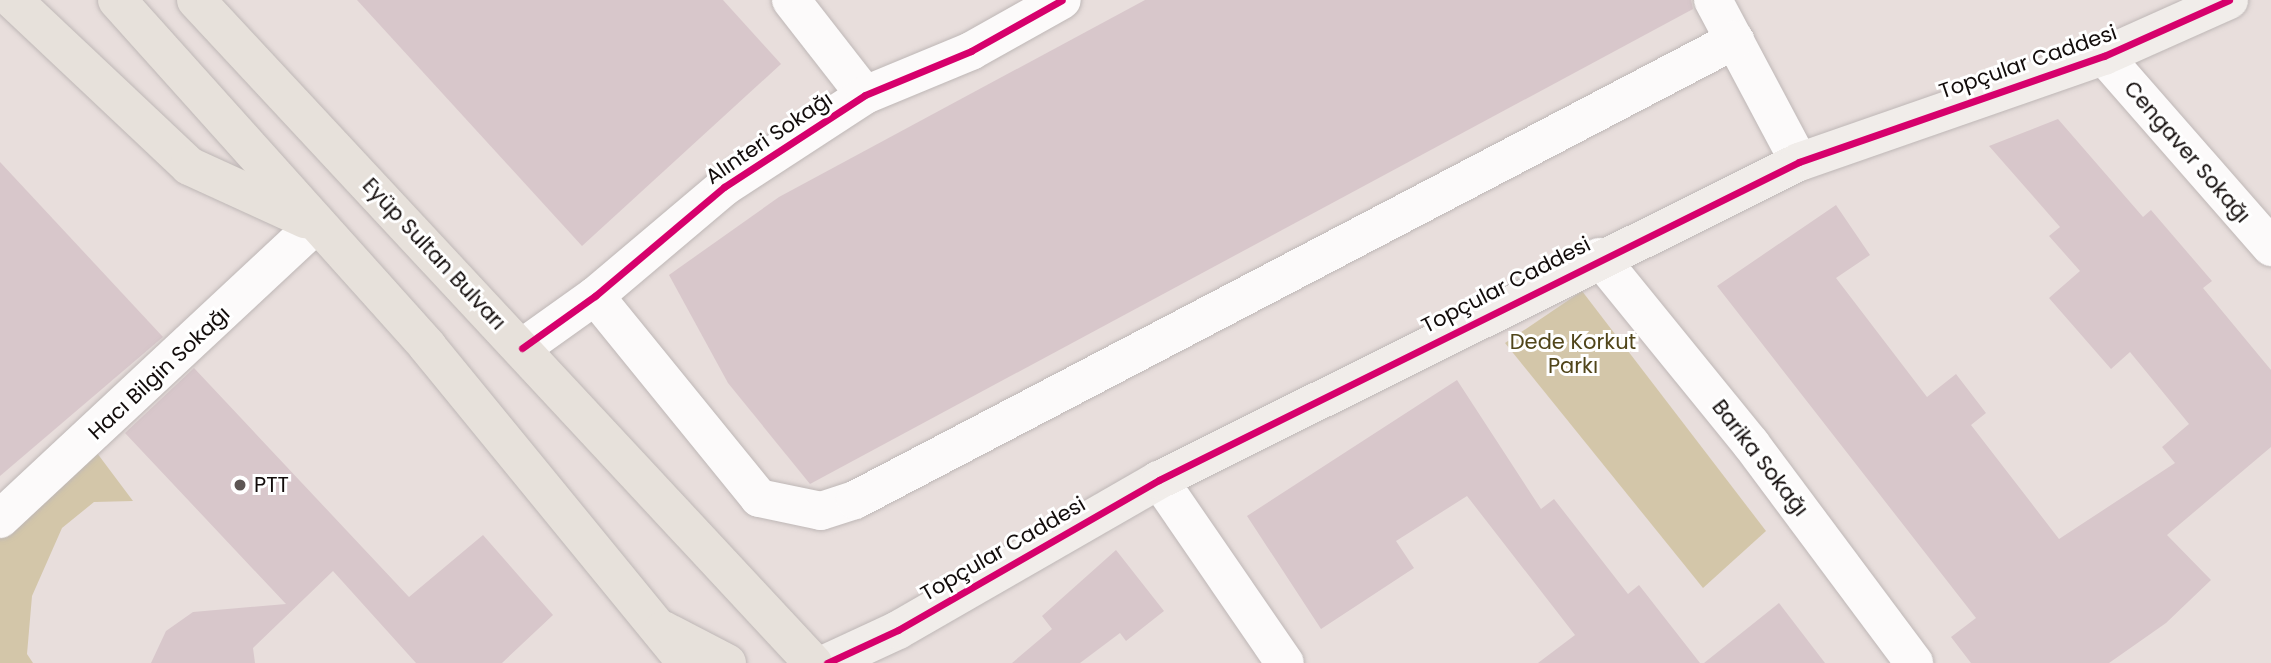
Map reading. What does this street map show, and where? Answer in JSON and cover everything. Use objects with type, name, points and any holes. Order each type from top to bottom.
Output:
[{"type":"main road","points":[[13,0],[189,166],[317,224]]},
{"type":"main road","points":[[117,0],[427,346],[649,623],[686,663]]},
{"type":"main road","name":"Eyüp Sultan Bulvarı","points":[[196,0],[523,348],[813,663]]},
{"type":"main road","points":[[649,623],[727,663]]},
{"type":"street","points":[[791,0],[865,95]]},
{"type":"street","name":"Alınteri Sokağı","points":[[523,348],[595,296],[724,187],[865,95],[971,51],[1062,0]]},
{"type":"street","points":[[1713,0],[1799,162]]},
{"type":"street","name":"Topçular Caddesi","points":[[827,663],[898,630],[1159,480],[1599,257],[1799,162],[2104,57],[2229,0]]},
{"type":"street","points":[[595,296],[759,498],[821,510],[855,500],[1735,40]]},
{"type":"street","name":"Cengaver Sokağı","points":[[2104,57],[2271,247]]},
{"type":"street","name":"Hacı Bilgin Sokağı","points":[[0,519],[317,224]]},
{"type":"street","name":"Barika Sokağı","points":[[1599,257],[1751,444],[1914,663]]},
{"type":"street","points":[[1159,480],[1285,663]]},
{"type":"green space","name":"Dede Korkut Parkı","points":[[1582,291],[1766,531],[1703,588],[1505,343]]},
{"type":"green space","points":[[94,449],[133,501],[94,502],[62,528],[32,596],[27,654],[33,663],[0,663],[0,535]]},
{"type":"building","points":[[357,0],[723,0],[781,64],[582,246]]},
{"type":"building","points":[[1145,0],[1691,0],[1693,9],[810,484],[728,383],[669,275],[779,197]]},
{"type":"building","points":[[2058,119],[2143,217],[2151,210],[2212,281],[2203,288],[2271,370],[2271,447],[2167,535],[2211,580],[2166,623],[2109,663],[1971,663],[1951,637],[1976,618],[1717,286],[1836,205],[1870,255],[1836,278],[1927,397],[1956,374],[1986,413],[1971,425],[2059,539],[2175,463],[2162,447],[2189,424],[2130,352],[2111,369],[2049,298],[2080,271],[2049,236],[2060,227],[1989,146]]},
{"type":"building","points":[[0,162],[163,337],[0,476]]},
{"type":"building","points":[[194,368],[409,597],[483,535],[553,615],[502,663],[416,663],[333,571],[253,648],[255,663],[151,663],[166,631],[193,612],[286,604],[125,433]]},
{"type":"building","points":[[1457,380],[1541,509],[1554,499],[1628,594],[1639,585],[1700,663],[1538,663],[1575,635],[1467,496],[1396,541],[1414,568],[1321,629],[1247,516]]},
{"type":"building","points":[[1116,550],[1164,611],[1126,641],[1120,633],[1080,663],[1012,663],[1052,629],[1042,616]]},
{"type":"building","points":[[1779,603],[1825,663],[1704,663]]},
{"type":"cycle path","points":[[522,348],[595,296],[724,187],[865,95],[971,51],[1062,0]]},
{"type":"cycle path","points":[[827,663],[898,630],[1159,480],[1799,162],[2104,56],[2229,0]]},
{"type":"place","name":"PTT","points":[[240,485]]}]
